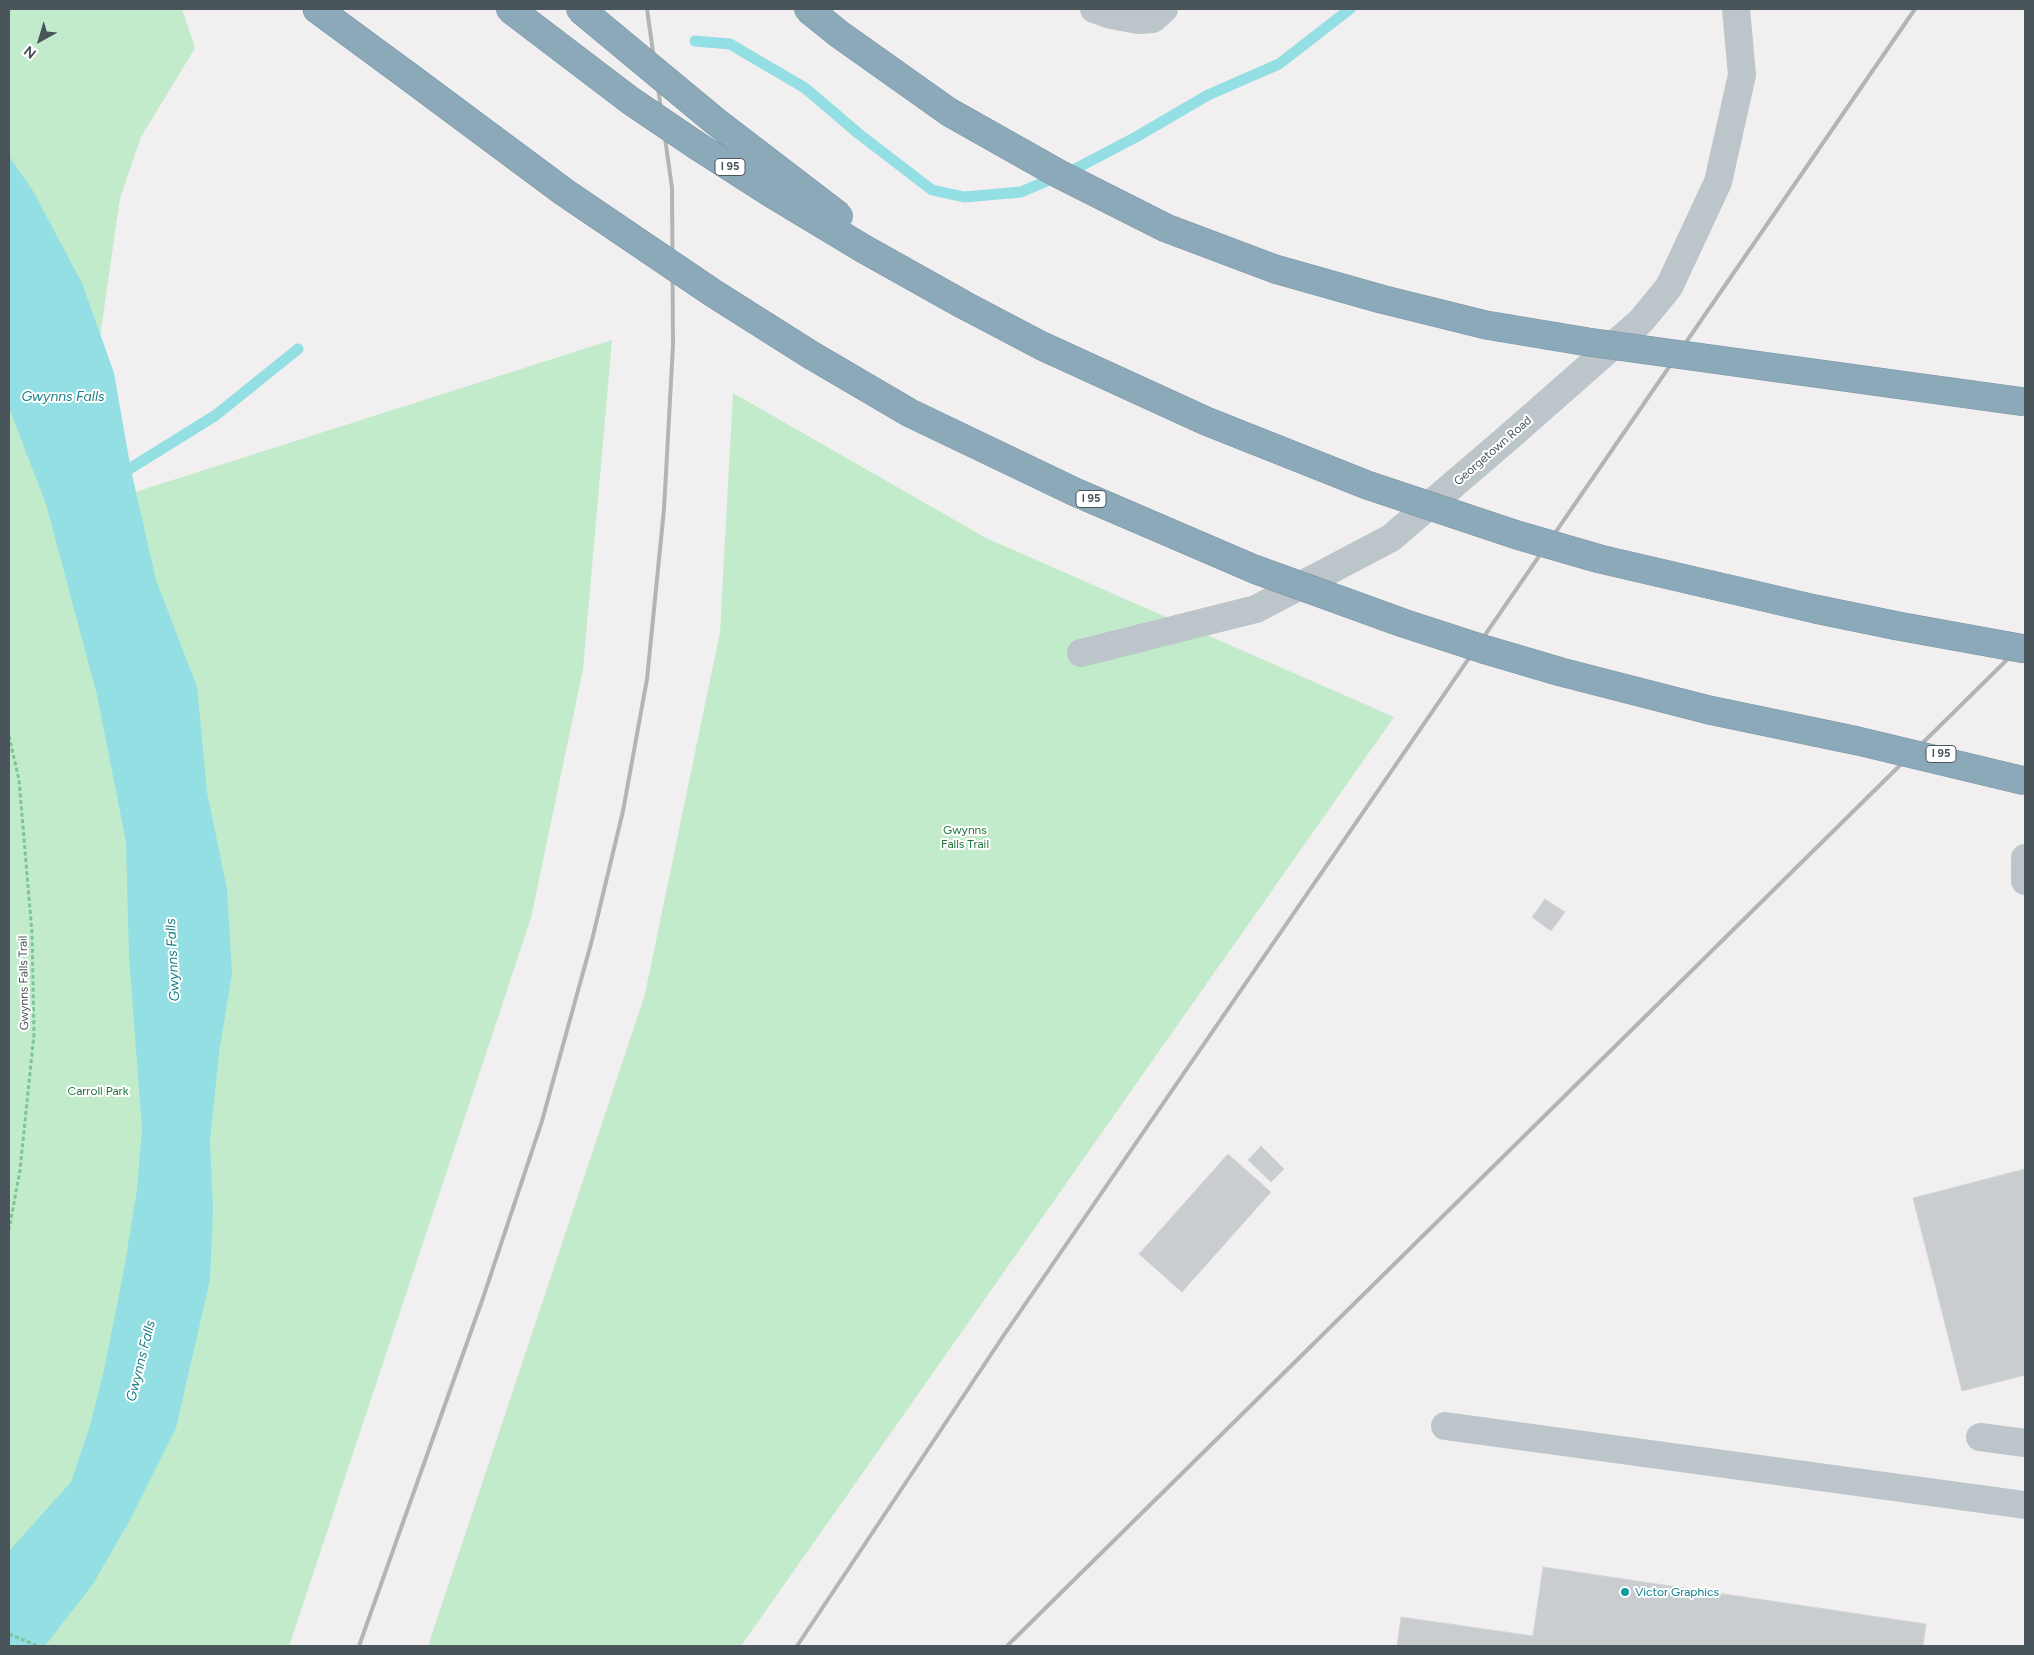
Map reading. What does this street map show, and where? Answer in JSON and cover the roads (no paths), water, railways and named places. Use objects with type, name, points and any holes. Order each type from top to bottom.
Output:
[{"type":"highway","points":[[317,9],[408,76]]},
{"type":"highway","name":"I 95","points":[[331,9],[408,76],[564,192],[713,293],[910,413],[1066,488],[1254,569],[1412,626],[1561,672],[1709,710],[1858,741],[2025,768]]},
{"type":"highway","name":"I 95","points":[[510,9],[631,100],[696,145],[779,198],[964,305],[1078,363],[1206,421],[1358,481],[1442,511],[1600,558],[1728,590],[1898,626],[2025,649]]},
{"type":"highway","points":[[580,9],[651,69],[782,173],[873,241],[964,305]]},
{"type":"highway","points":[[808,9],[839,34],[949,112],[1059,174],[1166,228],[1275,269],[1381,300],[1486,325],[1588,342],[2025,402]]},
{"type":"highway","points":[[1858,741],[2025,781]]},
{"type":"street","points":[[1094,9],[1111,15],[1138,20],[1153,19],[1165,9]]},
{"type":"street","name":"Georgetown Road","points":[[1081,653],[1256,609],[1391,538],[1510,437],[1641,321],[1668,287],[1718,182],[1742,75],[1736,9]]},
{"type":"street","points":[[2025,858],[2025,881]]},
{"type":"street","points":[[1444,1426],[2025,1505]]},
{"type":"street","points":[[1980,1437],[2025,1442]]},
{"type":"water","name":"Gwynns Falls","points":[[9,156],[33,191],[82,283],[114,373],[131,470],[156,580],[197,687],[207,792],[227,889],[232,973],[219,1053],[210,1141],[213,1211],[210,1280],[176,1428],[130,1520],[93,1584],[45,1646],[9,1646],[9,1551],[71,1482],[89,1429],[104,1370],[124,1269],[137,1190],[142,1129],[129,957],[126,842],[97,695],[46,504],[9,408]]},
{"type":"waterway","points":[[695,41],[730,44],[805,88],[859,134],[932,190],[964,197],[1021,192],[1075,169],[1136,137],[1208,95],[1279,64],[1350,9]]},
{"type":"waterway","points":[[118,476],[216,415],[298,349]]},
{"type":"railway","points":[[359,1646],[484,1295],[542,1121],[592,940],[623,811],[647,679],[664,509],[673,345],[672,188],[647,9]]},
{"type":"railway","points":[[797,1646],[1004,1335],[1915,9]]},
{"type":"railway","points":[[1007,1646],[2025,642]]},
{"type":"place","name":"Victor Graphics","points":[[1625,1592]]},
{"type":"park label","name":"Gwynns Falls Trail","points":[[965,837]]},
{"type":"park label","name":"Carroll Park","points":[[98,1091]]}]
